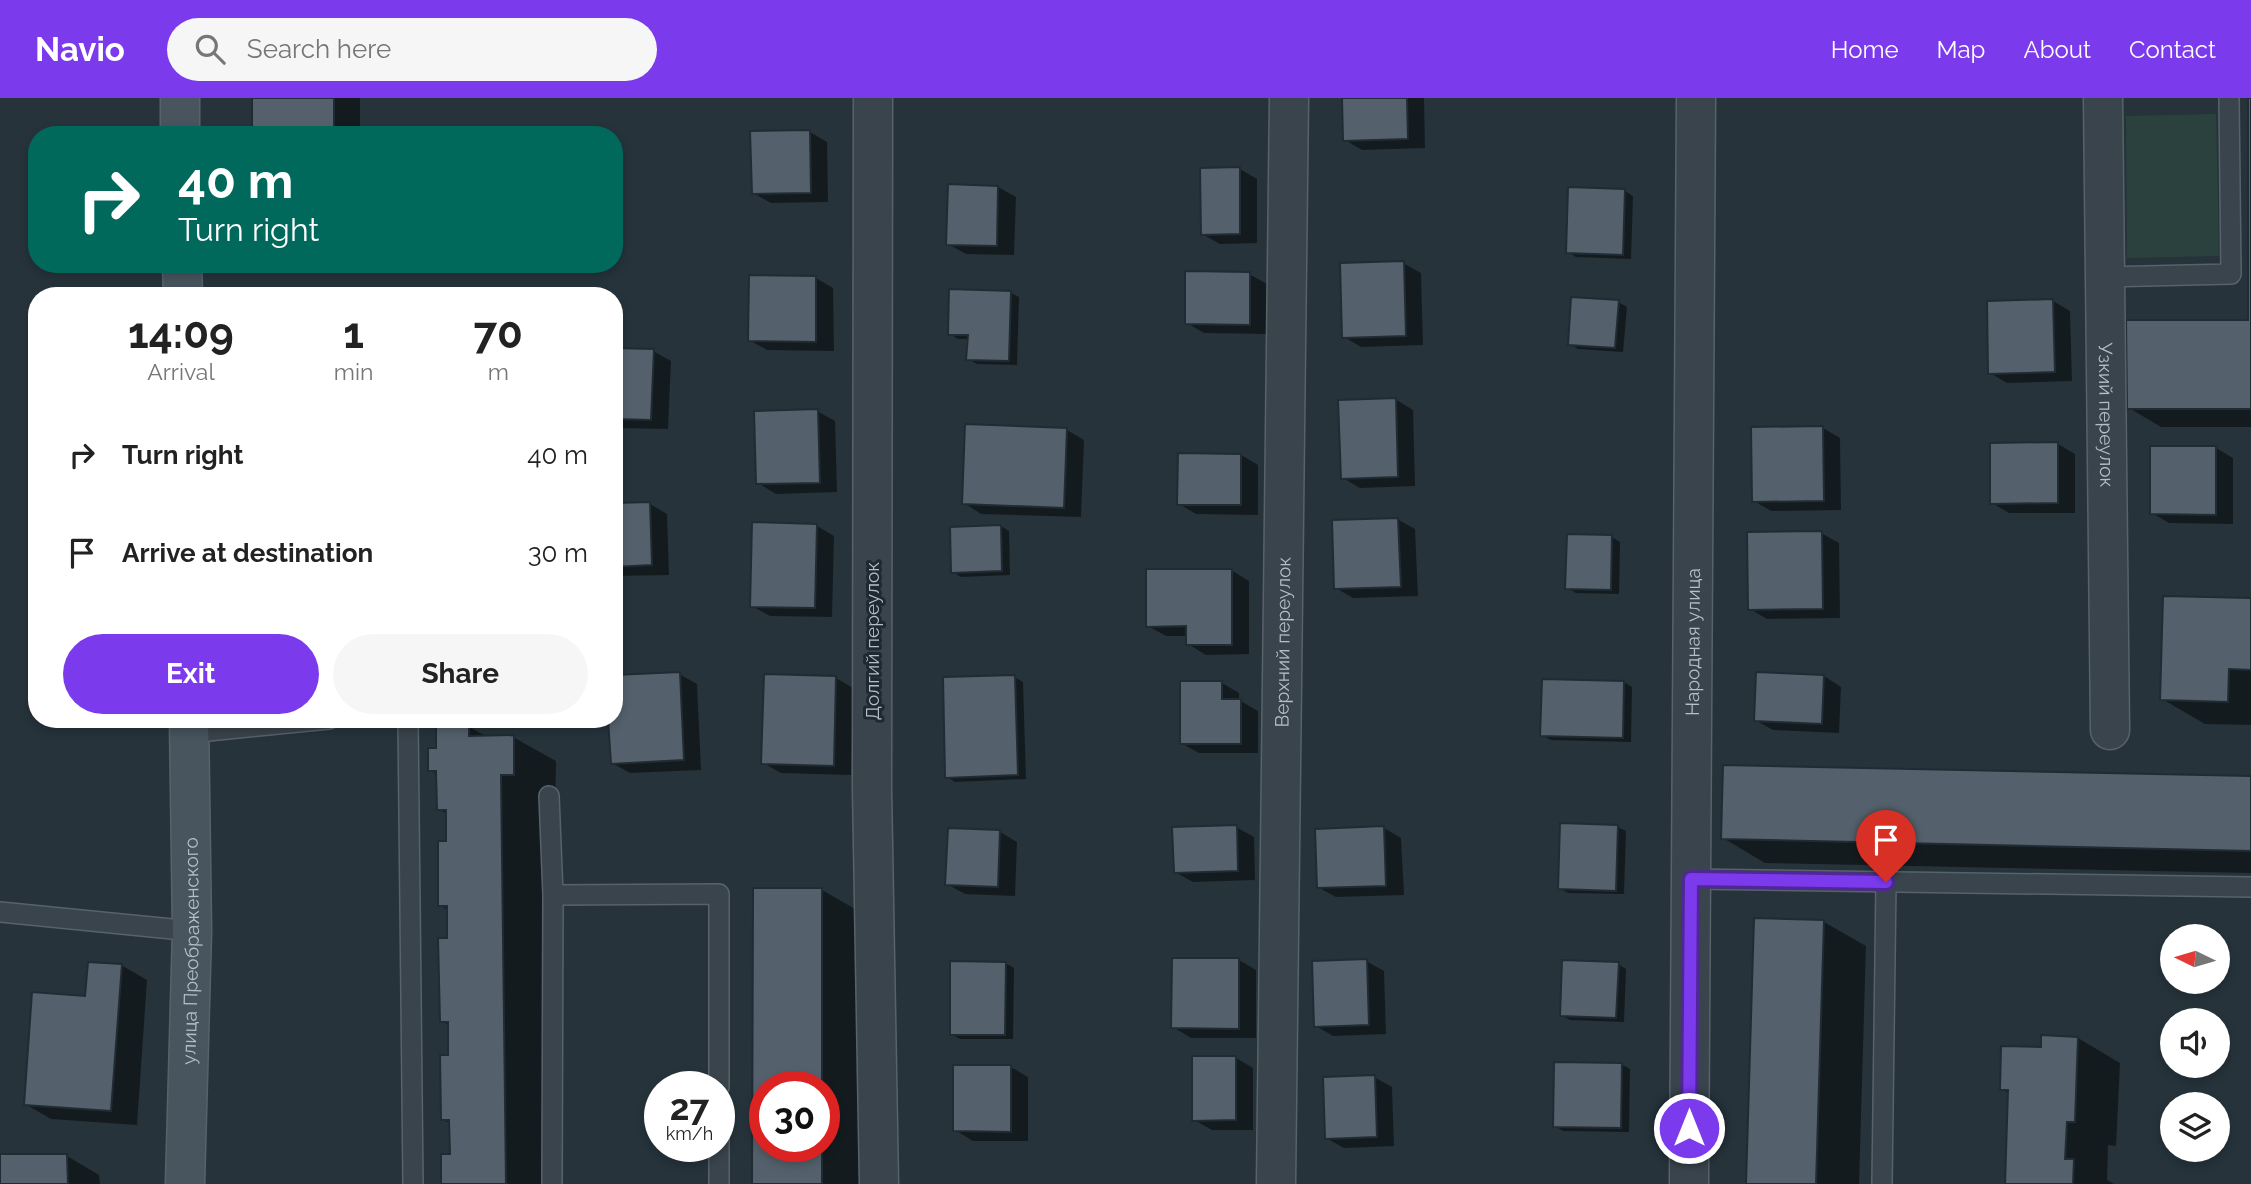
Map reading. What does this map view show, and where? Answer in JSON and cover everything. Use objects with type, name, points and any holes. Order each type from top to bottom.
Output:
[{"type":"street","points":[[180,98],[180,126]]},
{"type":"street","name":"Долгий переулок","points":[[873,98],[872,788],[879,1184]]},
{"type":"street","name":"Верхний переулок","points":[[1276,1184],[1289,98]]},
{"type":"street","name":"Народная улица","points":[[1689,1184],[1696,98]]},
{"type":"street","name":"Узкий переулок","points":[[2103,98],[2110,730]]},
{"type":"street","name":"улица Преображенского","points":[[186,1184],[192,931],[189,728]]},
{"type":"lane","points":[[2104,277],[2231,274],[2229,98]]},
{"type":"lane","points":[[408,728],[413,1184]]},
{"type":"lane","points":[[549,796],[553,895],[552,1184]]},
{"type":"lane","points":[[1691,879],[2251,887]]},
{"type":"lane","points":[[1882,1184],[1886,882]]},
{"type":"lane","points":[[553,895],[719,894],[719,1071]]},
{"type":"lane","points":[[0,912],[192,931]]},
{"type":"lane","points":[[719,1162],[719,1184]]},
{"type":"green space","points":[[2216,114],[2219,256],[2127,258],[2126,116]]},
{"type":"building","points":[[252,98],[334,98],[334,126],[252,126]]},
{"type":"building","points":[[1342,98],[1407,98],[1408,139],[1343,141]]},
{"type":"building","points":[[2248,98],[2251,98],[2251,409],[2127,409],[2126,320],[2248,320]]},
{"type":"building","points":[[810,130],[811,193],[752,194],[750,131]]},
{"type":"building","points":[[1240,167],[1240,234],[1201,235],[1200,168]]},
{"type":"building","points":[[948,184],[998,186],[997,246],[946,245]]},
{"type":"building","points":[[1568,187],[1625,189],[1623,255],[1566,253]]},
{"type":"building","points":[[1404,261],[1406,336],[1342,338],[1340,263]]},
{"type":"building","points":[[1185,271],[1250,272],[1250,325],[1185,324]]},
{"type":"building","points":[[749,275],[816,276],[816,342],[748,341]]},
{"type":"building","points":[[949,289],[1011,291],[1009,361],[966,360],[968,335],[948,335]]},
{"type":"building","points":[[1571,297],[1619,300],[1615,348],[1568,345]]},
{"type":"building","points":[[2053,299],[2055,372],[1988,374],[1987,301]]},
{"type":"building","points":[[623,348],[654,349],[651,420],[623,419]]},
{"type":"building","points":[[1396,398],[1398,477],[1341,479],[1338,400]]},
{"type":"building","points":[[818,409],[820,483],[756,484],[754,411]]},
{"type":"building","points":[[965,424],[1067,428],[1064,508],[962,504]]},
{"type":"building","points":[[1823,426],[1824,501],[1752,502],[1751,427]]},
{"type":"building","points":[[2058,442],[2058,503],[1990,504],[1990,443]]},
{"type":"building","points":[[2150,446],[2216,446],[2216,515],[2150,514]]},
{"type":"building","points":[[1178,453],[1241,454],[1241,505],[1177,505]]},
{"type":"building","points":[[650,502],[652,565],[623,567],[623,503]]},
{"type":"building","points":[[1398,518],[1401,587],[1334,589],[1332,520]]},
{"type":"building","points":[[752,522],[817,524],[815,608],[750,607]]},
{"type":"building","points":[[1001,525],[1002,571],[951,573],[950,527]]},
{"type":"building","points":[[1822,531],[1823,609],[1748,610],[1747,532]]},
{"type":"building","points":[[1567,534],[1612,535],[1611,590],[1565,589]]},
{"type":"building","points":[[1146,569],[1232,569],[1232,645],[1186,645],[1186,626],[1146,627]]},
{"type":"building","points":[[2163,596],[2251,598],[2251,670],[2229,669],[2228,702],[2160,700]]},
{"type":"building","points":[[680,672],[684,760],[611,764],[609,728],[623,728],[623,675]]},
{"type":"building","points":[[1756,672],[1824,675],[1822,724],[1754,721]]},
{"type":"building","points":[[764,674],[836,676],[834,766],[761,764]]},
{"type":"building","points":[[1015,675],[1018,775],[945,778],[943,677]]},
{"type":"building","points":[[1542,679],[1624,681],[1623,738],[1540,736]]},
{"type":"building","points":[[1180,681],[1222,681],[1222,699],[1241,699],[1241,744],[1180,744]]},
{"type":"building","points":[[436,728],[469,728],[469,736],[514,735],[514,775],[501,775],[506,1184],[441,1184],[441,1154],[450,1154],[449,1120],[441,1120],[440,1055],[448,1055],[448,1022],[440,1022],[438,938],[447,938],[447,906],[438,906],[438,841],[446,841],[446,810],[437,810],[436,771],[428,771],[428,748],[436,748]]},
{"type":"building","points":[[1723,765],[2251,776],[2251,851],[1721,839]]},
{"type":"building","points":[[1560,823],[1618,825],[1616,891],[1558,889]]},
{"type":"building","points":[[1237,825],[1238,871],[1174,873],[1172,827]]},
{"type":"building","points":[[1384,826],[1386,886],[1317,888],[1315,829]]},
{"type":"building","points":[[948,828],[1000,830],[998,887],[945,885]]},
{"type":"building","points":[[753,888],[822,888],[822,1071],[752,1071]]},
{"type":"building","points":[[1754,918],[1824,920],[1816,1184],[1746,1184]]},
{"type":"building","points":[[1172,958],[1239,958],[1239,1029],[1171,1028]]},
{"type":"building","points":[[1367,959],[1369,1025],[1314,1027],[1312,961]]},
{"type":"building","points":[[1562,960],[1619,962],[1616,1018],[1560,1016]]},
{"type":"building","points":[[950,961],[1006,962],[1005,1035],[950,1035]]},
{"type":"building","points":[[88,962],[122,964],[111,1111],[24,1105],[32,992],[85,996]]},
{"type":"building","points":[[2041,1035],[2078,1037],[2075,1122],[2067,1122],[2065,1159],[2074,1159],[2073,1184],[2005,1184],[2008,1090],[2000,1090],[2001,1046],[2041,1047]]},
{"type":"building","points":[[1192,1056],[1236,1056],[1236,1120],[1192,1121]]},
{"type":"building","points":[[1554,1062],[1622,1063],[1621,1128],[1553,1127]]},
{"type":"building","points":[[953,1065],[1011,1065],[1011,1132],[953,1131]]},
{"type":"building","points":[[1375,1075],[1377,1137],[1325,1139],[1323,1077]]},
{"type":"building","points":[[0,1154],[67,1154],[68,1184],[0,1184]]},
{"type":"building","points":[[752,1162],[822,1162],[822,1184],[752,1184]]},
{"type":"route","points":[[1689,1128],[1691,879],[1886,882]]}]
